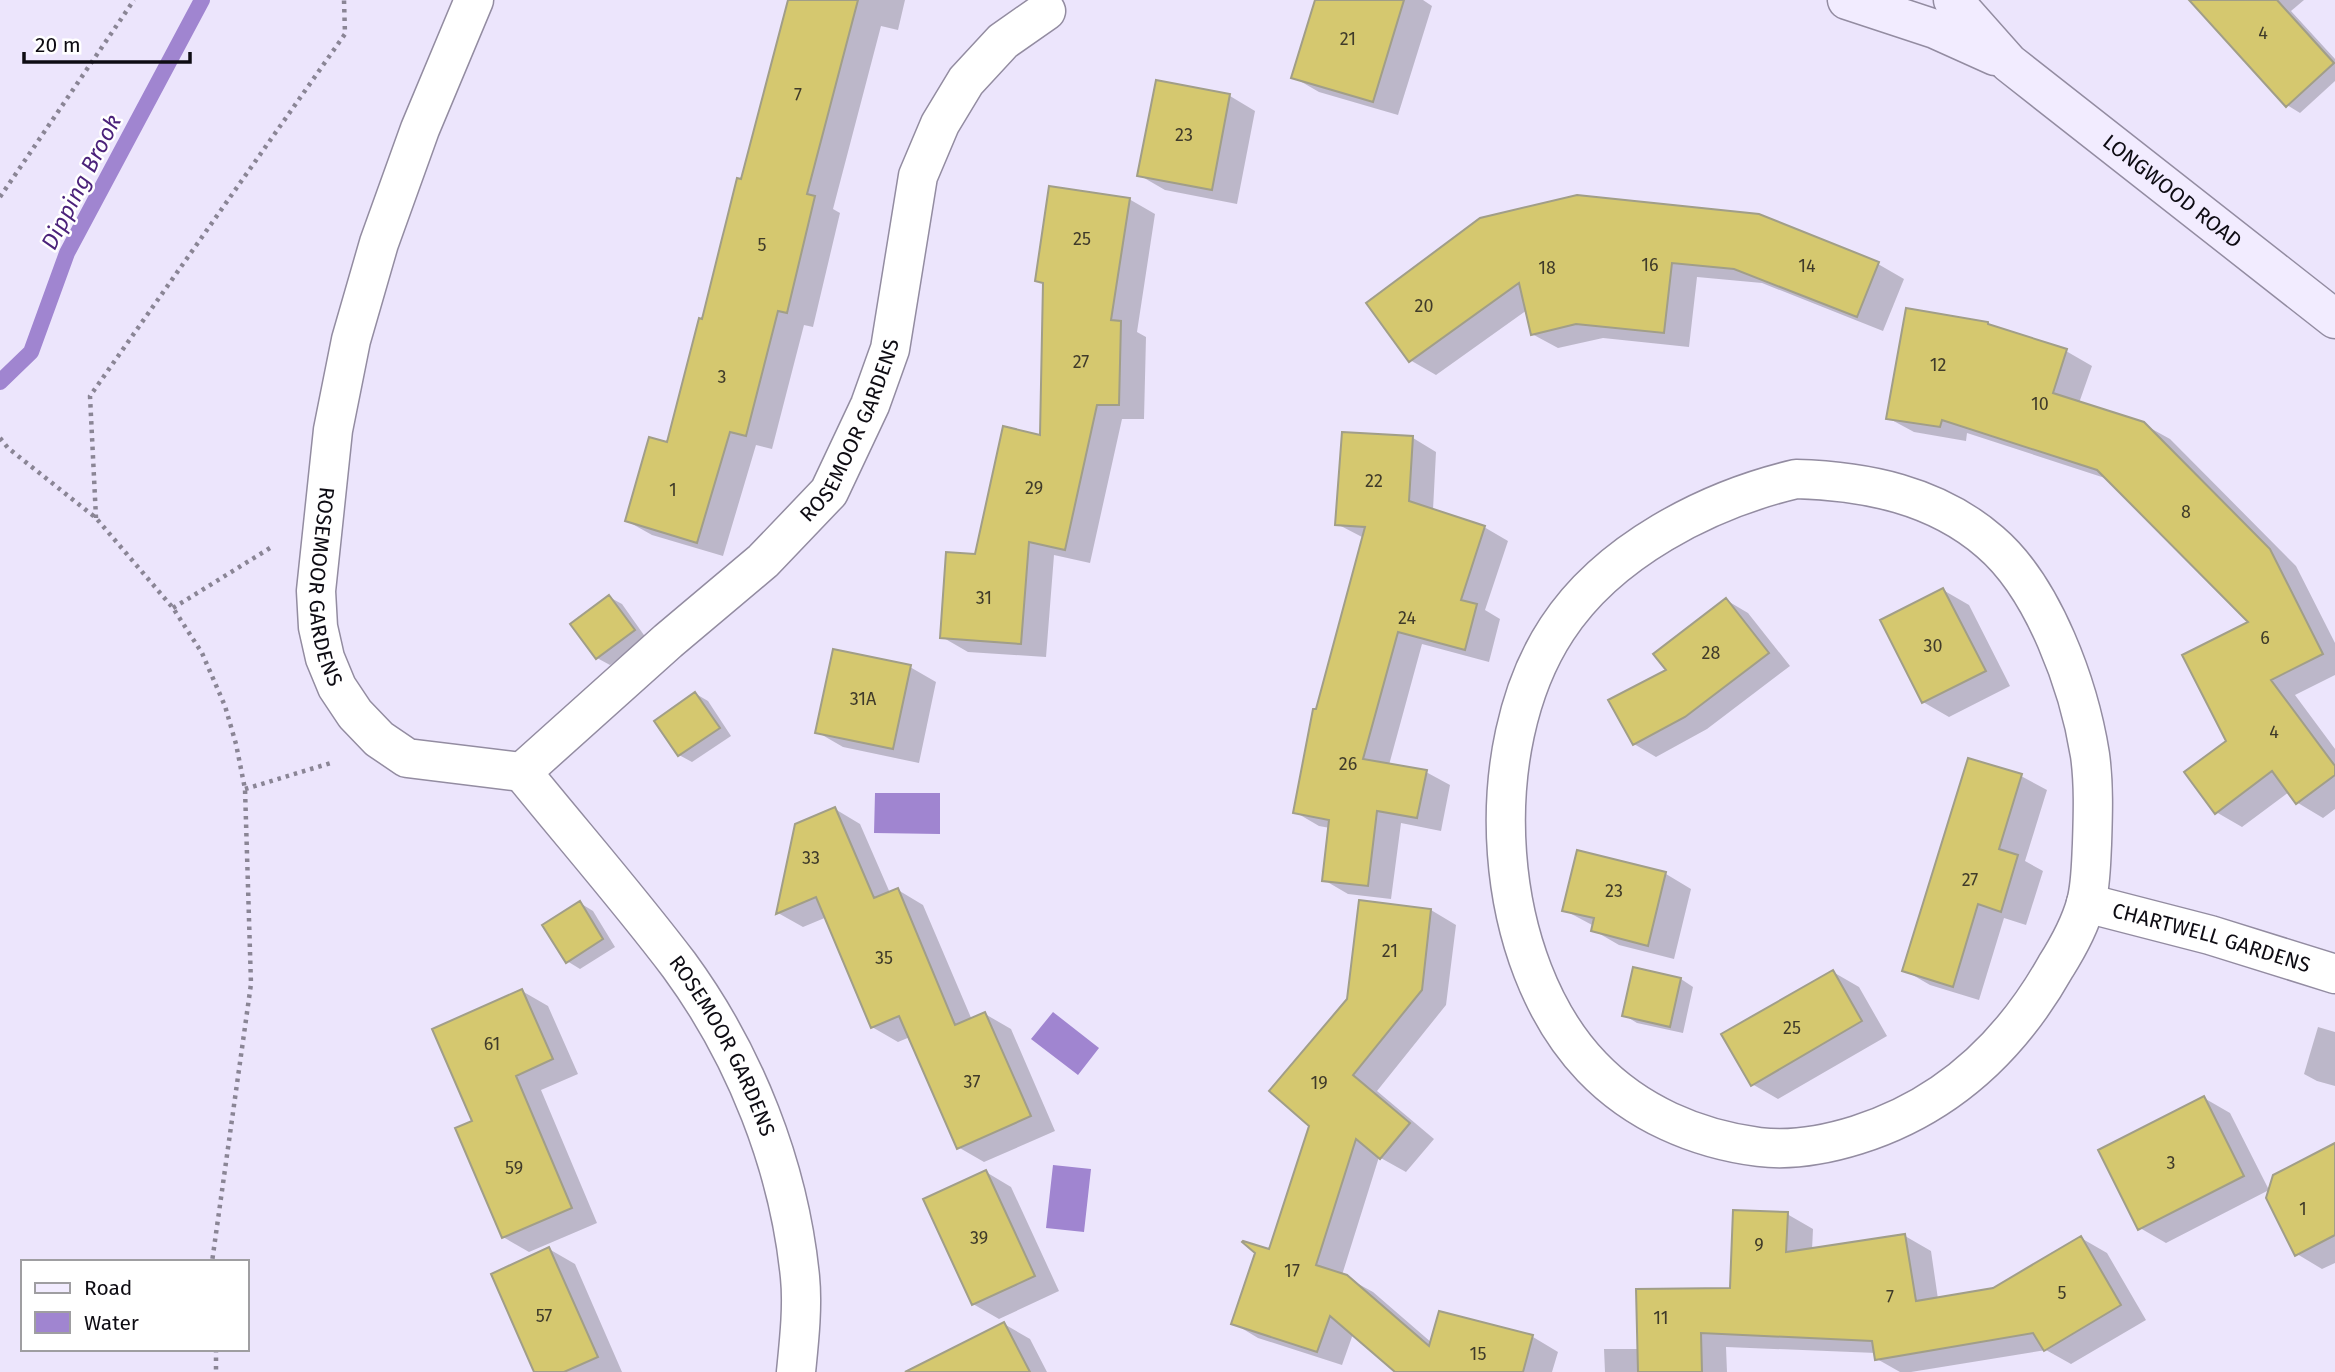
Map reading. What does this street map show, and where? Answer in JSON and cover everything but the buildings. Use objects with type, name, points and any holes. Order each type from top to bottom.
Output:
[{"type":"street","name":"ROSEMOOR GARDENS","points":[[474,0],[420,129],[376,255],[351,340],[333,430],[316,591],[318,627],[325,658],[337,687],[355,714],[379,739],[407,758],[522,772],[679,966],[719,1027],[750,1087],[774,1150],[792,1216],[801,1280],[796,1372]]},
{"type":"street","name":"LONGWOOD ROAD","points":[[1847,0],[1936,29],[2009,63]]},
{"type":"street","name":"LONGWOOD ROAD","points":[[1953,0],[2009,63],[2335,319]]},
{"type":"street","name":"ROSEMOOR GARDENS","points":[[522,772],[668,641],[763,561],[829,492],[870,405],[890,349],[918,176],[940,124],[967,82],[1003,41],[1054,4]]},
{"type":"street","name":"CHARTWELL GARDENS","points":[[1796,479],[1833,480],[1874,486],[1917,498],[1958,520],[1992,543],[2018,573],[2057,641],[2083,718],[2091,759],[2094,804],[2086,903],[2070,943],[2046,985],[2017,1024],[1986,1059],[1917,1112],[1852,1137],[1799,1148],[1759,1147],[1702,1134],[1654,1115],[1624,1096],[1591,1066],[1567,1037],[1527,956],[1514,908],[1506,810],[1519,718],[1534,671],[1557,629],[1594,585],[1623,559],[1668,530],[1715,505],[1758,488],[1796,479]]},
{"type":"street","name":"CHARTWELL GARDENS","points":[[2086,903],[2210,935],[2335,974]]},
{"type":"path","points":[[0,197],[134,0]]},
{"type":"path","points":[[96,518],[90,396],[345,34],[344,0]]},
{"type":"path","points":[[0,438],[8,448],[96,518],[173,608],[202,653],[225,706],[236,744],[245,789],[251,984],[212,1260]]},
{"type":"path","points":[[0,452],[8,448]]},
{"type":"path","points":[[173,608],[272,546],[321,536]]},
{"type":"path","points":[[245,789],[335,761],[379,739]]},
{"type":"path","points":[[216,1351],[216,1372]]},
{"type":"water","points":[[875,793],[940,793],[940,834],[874,833]]},
{"type":"water","points":[[1053,1012],[1099,1048],[1078,1075],[1031,1039]]},
{"type":"water","points":[[1053,1165],[1091,1169],[1084,1232],[1046,1228]]},
{"type":"waterway","name":"Dipping Brook","points":[[0,382],[31,352],[67,253],[202,0]]}]
